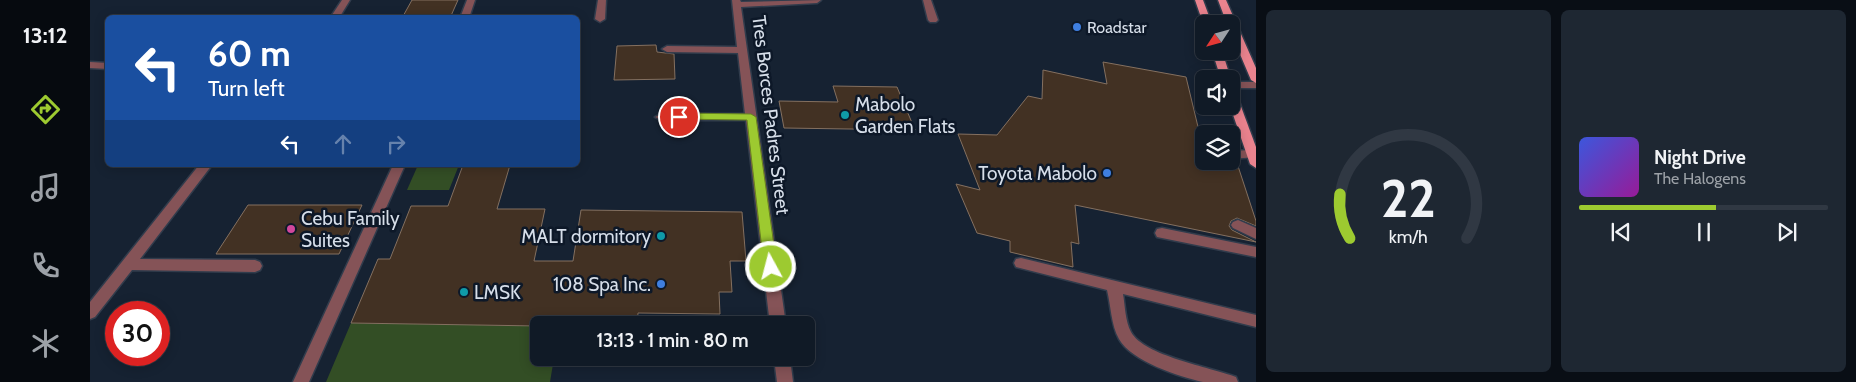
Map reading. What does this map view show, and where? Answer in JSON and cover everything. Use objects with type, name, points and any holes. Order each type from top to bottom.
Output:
[{"type":"main road","points":[[1199,0],[1204,15]]},
{"type":"main road","points":[[1222,0],[1256,80]]},
{"type":"main road","points":[[1239,115],[1254,159]]},
{"type":"street","points":[[336,15],[346,0]]},
{"type":"street","points":[[465,15],[471,0]]},
{"type":"street","points":[[600,19],[602,0]]},
{"type":"street","points":[[737,2],[817,0]]},
{"type":"street","points":[[927,0],[932,20]]},
{"type":"street","name":"Tres Borces Padres Street","points":[[737,2],[777,316]]},
{"type":"street","points":[[666,49],[742,50]]},
{"type":"street","points":[[90,65],[105,66]]},
{"type":"street","points":[[1240,85],[1256,84]]},
{"type":"street","points":[[661,117],[751,117]]},
{"type":"street","points":[[1240,157],[1254,159]]},
{"type":"street","points":[[90,313],[204,167]]},
{"type":"street","points":[[301,382],[398,167]]},
{"type":"street","points":[[1238,225],[1256,234]]},
{"type":"street","points":[[1162,233],[1256,252]]},
{"type":"street","points":[[1021,263],[1256,321]]},
{"type":"street","points":[[128,264],[255,266]]},
{"type":"street","points":[[1114,287],[1125,336],[1134,346],[1152,357],[1230,382]]},
{"type":"street","points":[[783,366],[785,382]]},
{"type":"green space","points":[[417,167],[458,167],[449,190],[407,190]]},
{"type":"green space","points":[[351,323],[530,326],[530,366],[553,366],[550,382],[326,382]]},
{"type":"building","points":[[412,0],[458,0],[451,15],[404,15]]},
{"type":"building","points":[[656,45],[657,52],[674,54],[675,79],[614,80],[617,46]]},
{"type":"building","name":"Toyota Mabolo","points":[[1103,62],[1186,77],[1198,125],[1195,125],[1195,170],[1239,170],[1256,226],[1237,218],[1231,221],[1229,226],[1232,230],[1256,242],[1075,205],[1079,244],[1071,242],[1073,267],[1010,252],[1010,241],[977,233],[956,184],[980,190],[958,134],[997,135],[1028,96],[1042,99],[1043,70],[1107,84]]},
{"type":"building","name":"Mabolo Garden Flats","points":[[833,86],[897,87],[915,130],[784,128],[779,101],[838,102]]},
{"type":"building","points":[[462,167],[509,167],[497,209],[545,209],[534,261],[573,261],[581,210],[742,212],[746,261],[730,261],[732,292],[719,292],[720,314],[638,313],[638,316],[530,316],[530,326],[351,323],[378,259],[390,259],[411,206],[448,206]]},
{"type":"building","name":"Cebu Family Suites","points":[[248,205],[362,205],[339,254],[216,254]]},
{"type":"place","name":"Roadstar","points":[[1077,27]]},
{"type":"place","name":"Mabolo Garden Flats","points":[[845,115]]},
{"type":"place","name":"Toyota Mabolo","points":[[1107,173]]},
{"type":"place","name":"Cebu Family Suites","points":[[291,229]]},
{"type":"place","name":"MALT dormitory","points":[[661,236]]},
{"type":"place","name":"108 Spa Inc.","points":[[661,284]]},
{"type":"place","name":"LMSK","points":[[464,292]]},
{"type":"route","points":[[679,117],[751,117],[771,267]]}]
